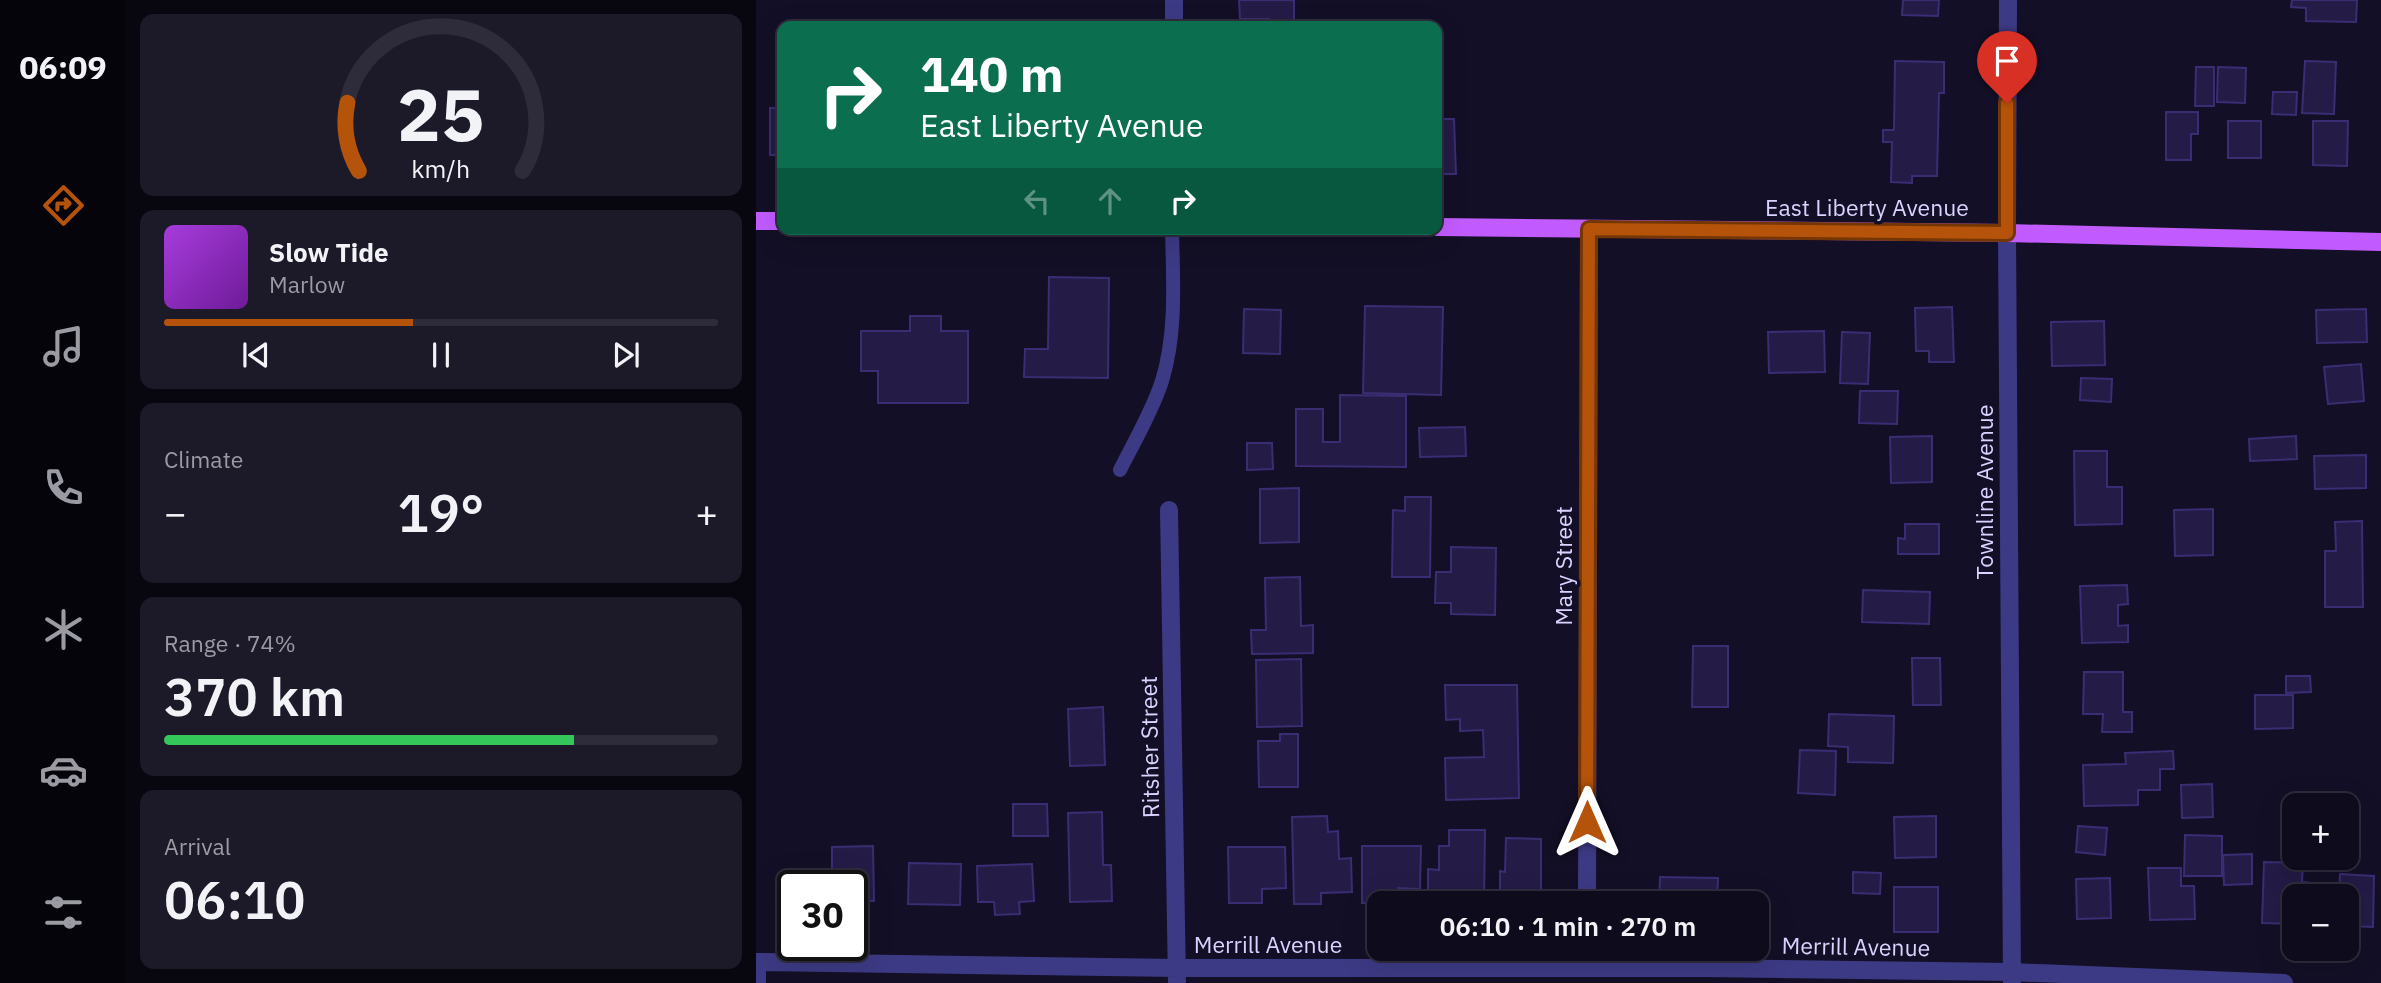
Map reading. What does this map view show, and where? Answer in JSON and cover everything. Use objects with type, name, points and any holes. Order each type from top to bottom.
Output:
[{"type":"main road","points":[[756,221],[777,221]]},
{"type":"main road","name":"East Liberty Avenue","points":[[1442,227],[2007,233],[2381,242]]},
{"type":"street","points":[[1174,0],[1174,21]]},
{"type":"street","name":"Townline Avenue","points":[[2008,0],[2012,978]]},
{"type":"street","name":"Mary Street","points":[[1587,891],[1589,229]]},
{"type":"street","name":"Ritsher Street","points":[[1169,510],[1177,976]]},
{"type":"street","name":"Merrill Avenue","points":[[757,962],[1177,976],[1518,961]]},
{"type":"street","name":"Merrill Avenue","points":[[1606,961],[1705,976],[2284,983]]},
{"type":"street","points":[[757,962],[757,983]]},
{"type":"lane","points":[[1120,470],[1162,382],[1171,340],[1172,235]]},
{"type":"building","points":[[1239,0],[1294,0],[1294,21],[1240,19]]},
{"type":"building","points":[[1903,0],[1939,0],[1938,16],[1902,15]]},
{"type":"building","points":[[2292,0],[2357,0],[2356,22],[2306,21],[2306,8],[2291,7]]},
{"type":"building","points":[[1895,61],[1944,62],[1944,93],[1939,93],[1937,176],[1912,176],[1912,183],[1891,182],[1892,142],[1883,142],[1883,130],[1894,130]]},
{"type":"building","points":[[2305,61],[2336,62],[2334,114],[2302,113]]},
{"type":"building","points":[[2196,67],[2214,67],[2214,106],[2195,106]]},
{"type":"building","points":[[2218,67],[2246,68],[2245,103],[2217,102]]},
{"type":"building","points":[[2273,92],[2297,92],[2296,115],[2272,114]]},
{"type":"building","points":[[770,108],[777,108],[777,155],[770,155]]},
{"type":"building","points":[[2166,112],[2198,112],[2198,134],[2191,134],[2191,160],[2166,160]]},
{"type":"building","points":[[1442,119],[1454,119],[1456,174],[1442,174]]},
{"type":"building","points":[[2228,121],[2261,121],[2261,158],[2228,158]]},
{"type":"building","points":[[2313,121],[2348,121],[2347,166],[2313,165]]},
{"type":"building","points":[[1049,277],[1109,278],[1108,378],[1024,377],[1025,349],[1048,349]]},
{"type":"building","points":[[1365,306],[1443,307],[1441,395],[1363,393]]},
{"type":"building","points":[[1952,307],[1954,362],[1929,362],[1929,351],[1916,351],[1915,308]]},
{"type":"building","points":[[1244,309],[1281,310],[1280,354],[1243,353]]},
{"type":"building","points":[[2366,309],[2367,342],[2317,343],[2316,310]]},
{"type":"building","points":[[910,316],[941,316],[941,331],[968,331],[968,403],[878,403],[878,371],[861,371],[861,331],[910,331]]},
{"type":"building","points":[[2104,321],[2105,365],[2052,366],[2051,322]]},
{"type":"building","points":[[1824,331],[1825,372],[1769,373],[1768,332]]},
{"type":"building","points":[[1842,332],[1870,333],[1868,384],[1840,383]]},
{"type":"building","points":[[2361,364],[2364,401],[2328,404],[2324,367]]},
{"type":"building","points":[[2081,378],[2112,379],[2111,402],[2080,400]]},
{"type":"building","points":[[1860,391],[1898,391],[1897,424],[1859,423]]},
{"type":"building","points":[[1340,395],[1406,396],[1406,467],[1296,466],[1296,409],[1323,409],[1323,442],[1340,442]]},
{"type":"building","points":[[1465,427],[1466,456],[1420,457],[1419,428]]},
{"type":"building","points":[[1932,436],[1932,482],[1891,483],[1890,437]]},
{"type":"building","points":[[2296,436],[2297,459],[2250,461],[2249,439]]},
{"type":"building","points":[[1247,443],[1272,443],[1273,469],[1247,470]]},
{"type":"building","points":[[2074,451],[2107,451],[2107,487],[2122,487],[2122,524],[2075,525]]},
{"type":"building","points":[[2366,455],[2366,488],[2315,489],[2314,456]]},
{"type":"building","points":[[1299,488],[1299,542],[1260,543],[1260,489]]},
{"type":"building","points":[[1405,497],[1431,497],[1430,577],[1392,577],[1393,510],[1405,511]]},
{"type":"building","points":[[2213,509],[2213,555],[2175,556],[2174,510]]},
{"type":"building","points":[[2362,521],[2363,607],[2325,607],[2325,551],[2336,551],[2335,522]]},
{"type":"building","points":[[1905,524],[1939,524],[1939,554],[1898,554],[1898,538],[1905,539]]},
{"type":"building","points":[[1451,547],[1496,548],[1495,615],[1451,614],[1451,603],[1435,603],[1436,572],[1451,572]]},
{"type":"building","points":[[1300,577],[1301,626],[1313,625],[1313,653],[1252,654],[1251,630],[1266,630],[1265,578]]},
{"type":"building","points":[[2127,585],[2128,604],[2118,605],[2118,626],[2128,625],[2128,642],[2082,643],[2080,586]]},
{"type":"building","points":[[1863,590],[1930,592],[1929,624],[1862,622]]},
{"type":"building","points":[[1693,646],[1728,646],[1728,707],[1692,707]]},
{"type":"building","points":[[1912,658],[1940,658],[1941,705],[1913,705]]},
{"type":"building","points":[[1301,659],[1302,726],[1257,727],[1256,660]]},
{"type":"building","points":[[2084,672],[2123,672],[2123,712],[2132,712],[2132,732],[2102,732],[2103,714],[2083,714]]},
{"type":"building","points":[[2286,676],[2310,676],[2311,692],[2286,693]]},
{"type":"building","points":[[1445,685],[1517,685],[1519,798],[1446,800],[1445,758],[1484,757],[1483,730],[1460,731],[1460,719],[1446,720]]},
{"type":"building","points":[[2255,695],[2293,695],[2293,728],[2255,729]]},
{"type":"building","points":[[1103,707],[1105,765],[1070,766],[1068,709]]},
{"type":"building","points":[[1829,714],[1894,716],[1893,763],[1848,762],[1848,747],[1828,746]]},
{"type":"building","points":[[1280,734],[1298,734],[1298,787],[1259,787],[1258,741],[1280,741]]},
{"type":"building","points":[[1800,750],[1836,751],[1835,795],[1798,793]]},
{"type":"building","points":[[2173,751],[2174,769],[2160,769],[2160,790],[2138,790],[2138,805],[2084,806],[2083,765],[2126,764],[2125,753]]},
{"type":"building","points":[[2212,784],[2213,817],[2182,818],[2181,785]]},
{"type":"building","points":[[1013,804],[1047,804],[1048,836],[1013,836]]},
{"type":"building","points":[[1102,812],[1103,865],[1111,865],[1112,901],[1070,902],[1068,813]]},
{"type":"building","points":[[1327,816],[1328,832],[1338,831],[1339,859],[1351,858],[1352,892],[1321,893],[1321,904],[1294,904],[1292,817]]},
{"type":"building","points":[[1936,816],[1936,857],[1895,858],[1894,817]]},
{"type":"building","points":[[2078,826],[2107,828],[2105,855],[2076,852]]},
{"type":"building","points":[[1449,830],[1485,830],[1484,891],[1428,891],[1428,869],[1439,870],[1439,846],[1449,846]]},
{"type":"building","points":[[2185,835],[2222,836],[2222,876],[2184,876]]},
{"type":"building","points":[[1506,838],[1541,839],[1541,891],[1500,891],[1500,871],[1505,872]]},
{"type":"building","points":[[873,846],[874,901],[868,901],[868,870],[832,870],[832,847]]},
{"type":"building","points":[[1362,846],[1421,846],[1420,889],[1367,891],[1367,903],[1362,903]]},
{"type":"building","points":[[1228,847],[1285,847],[1286,888],[1262,889],[1262,903],[1229,903]]},
{"type":"building","points":[[2252,854],[2252,884],[2224,885],[2223,855]]},
{"type":"building","points":[[2264,862],[2282,862],[2282,870],[2303,870],[2302,882],[2311,884],[2282,884],[2282,924],[2262,923]]},
{"type":"building","points":[[909,863],[961,864],[960,905],[908,904]]},
{"type":"building","points":[[1032,864],[1034,901],[1019,902],[1020,914],[995,915],[994,902],[978,902],[977,866]]},
{"type":"building","points":[[2148,868],[2181,868],[2181,886],[2194,886],[2195,919],[2150,920]]},
{"type":"building","points":[[1853,872],[1881,873],[1880,894],[1853,893]]},
{"type":"building","points":[[2340,874],[2374,876],[2373,927],[2359,926],[2359,884],[2340,884]]},
{"type":"building","points":[[1660,877],[1718,878],[1717,891],[1659,891]]},
{"type":"building","points":[[2110,878],[2111,918],[2077,919],[2076,879]]},
{"type":"building","points":[[1894,887],[1938,887],[1938,932],[1894,932]]},
{"type":"route","points":[[1587,822],[1589,229],[2007,233],[2007,103]]}]
